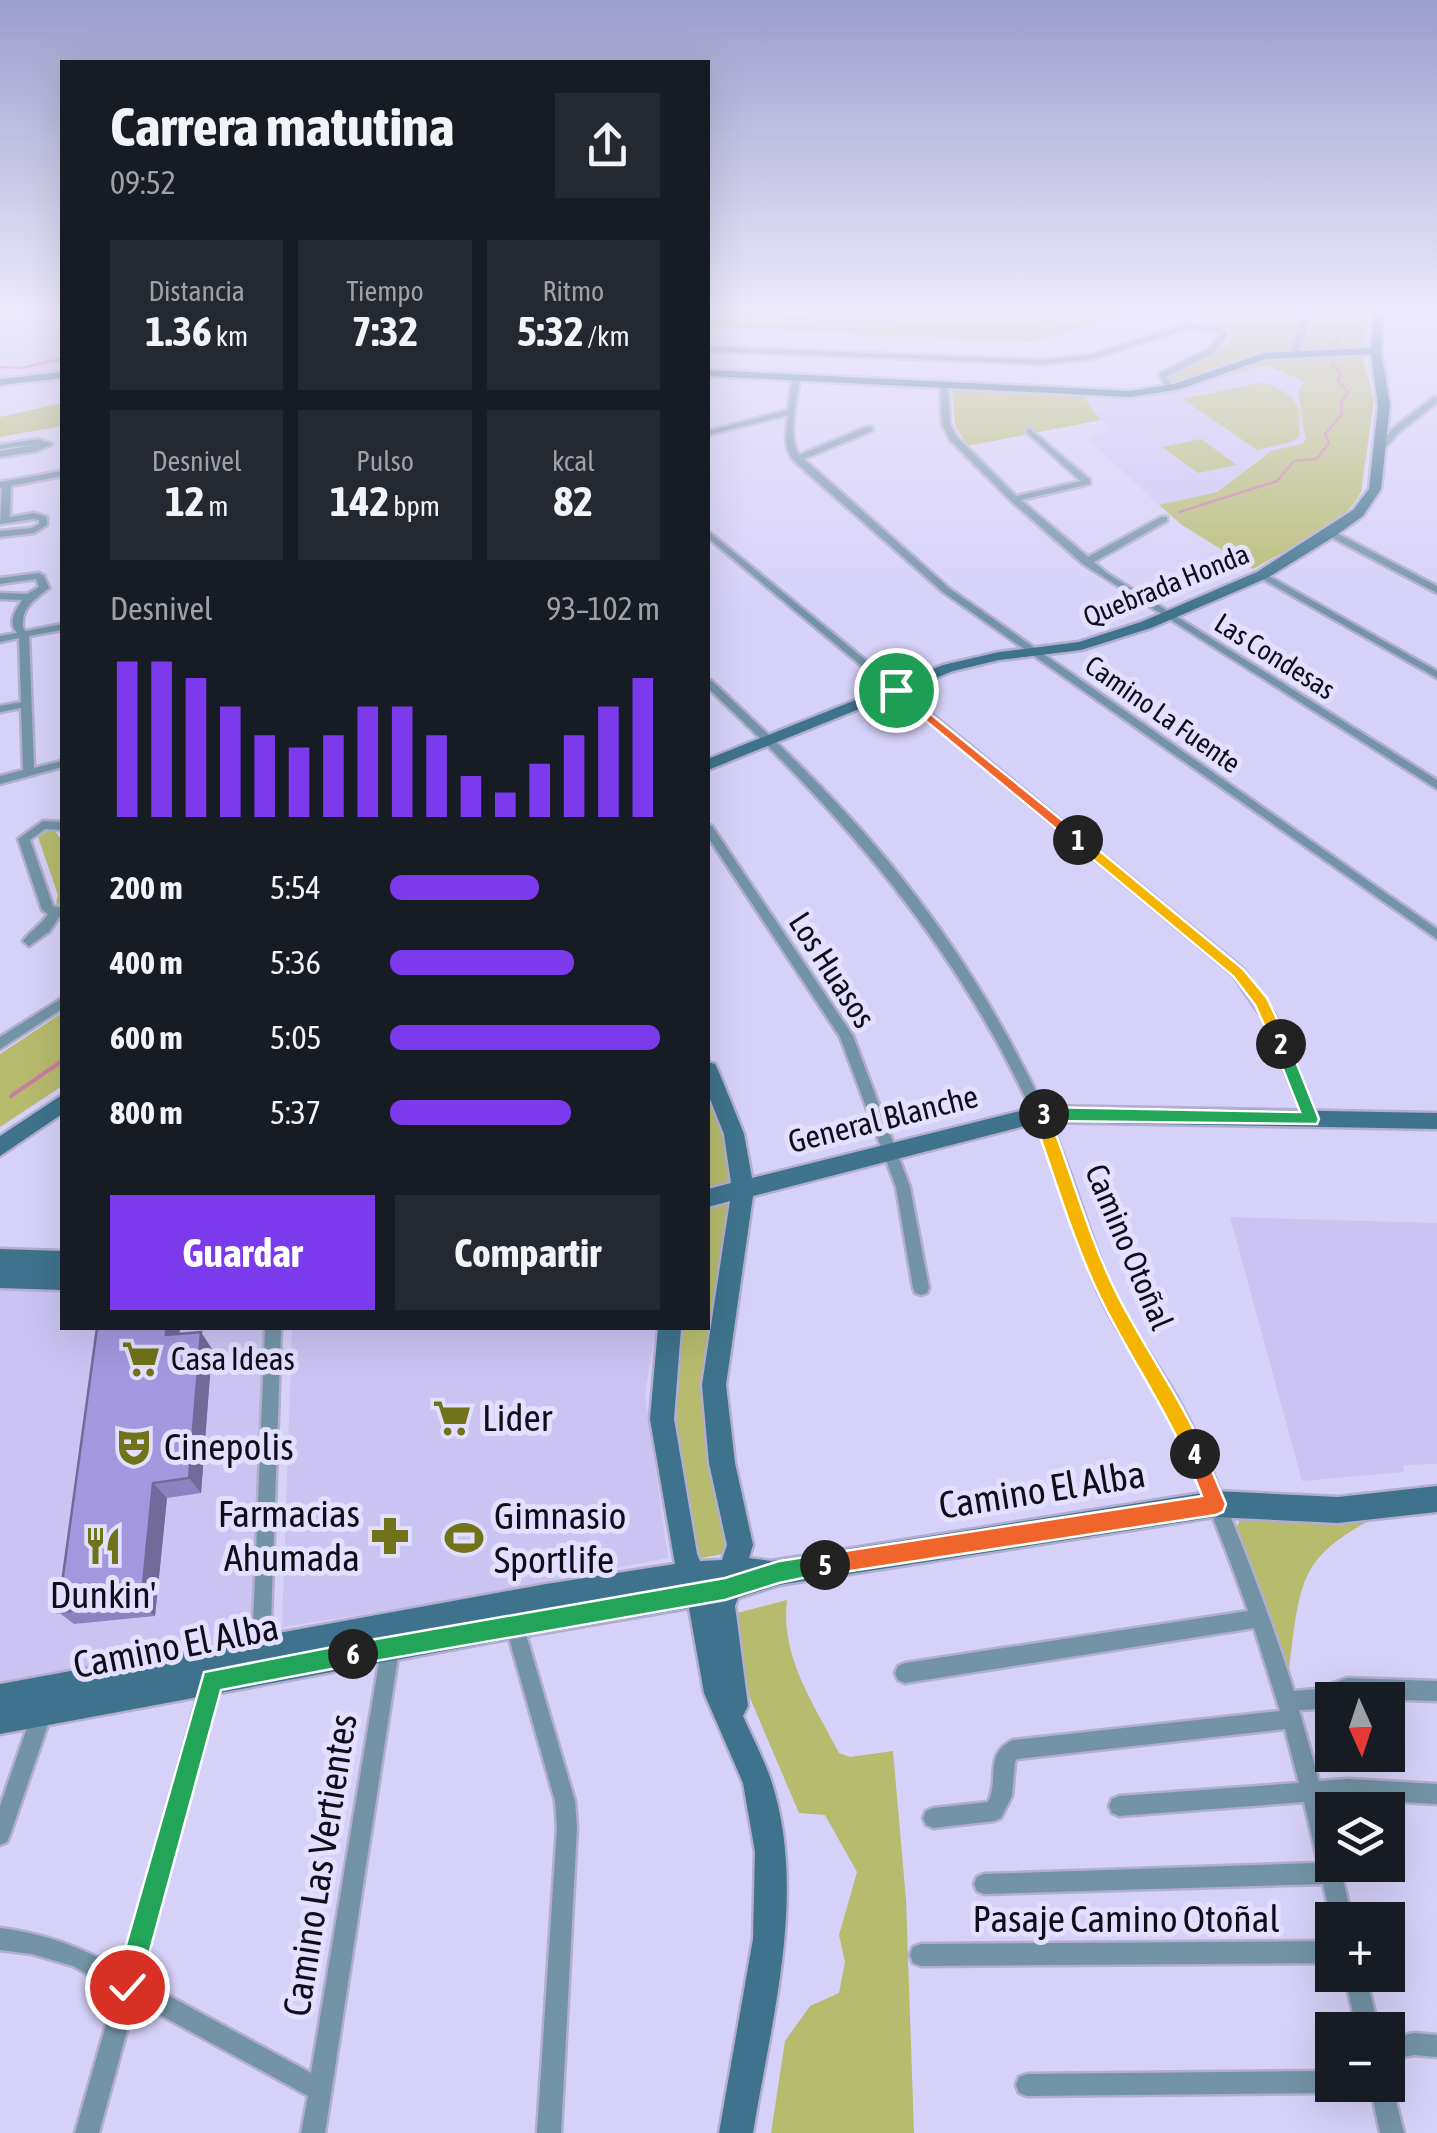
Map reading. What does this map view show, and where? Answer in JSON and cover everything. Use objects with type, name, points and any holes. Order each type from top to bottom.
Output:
[{"type":"street","name":"Las Condesas","points":[[945,411],[953,438],[1014,499],[1086,562],[1437,785]]},
{"type":"street","name":"Quebrada Honda","points":[[710,765],[965,664],[1088,644],[1168,616],[1262,574],[1358,514],[1371,498],[1383,411]]},
{"type":"street","points":[[1378,451],[1394,431],[1421,411]]},
{"type":"street","points":[[710,432],[790,412],[789,445],[797,459],[869,428]]},
{"type":"street","points":[[1014,499],[1087,482],[1030,431]]},
{"type":"street","points":[[0,450],[38,441],[48,444],[24,462]]},
{"type":"street","points":[[0,450],[24,462]]},
{"type":"street","name":"Camino La Fuente","points":[[797,459],[946,590],[1437,935]]},
{"type":"street","points":[[24,462],[25,481]]},
{"type":"street","points":[[53,530],[40,523],[2,521],[4,484],[60,474]]},
{"type":"street","points":[[0,534],[40,523],[54,508]]},
{"type":"street","points":[[1086,562],[1164,519]]},
{"type":"street","points":[[1330,533],[1437,590]]},
{"type":"street","points":[[710,536],[1238,972],[1268,1015],[1311,1119]]},
{"type":"street","points":[[0,581],[38,576],[48,568]]},
{"type":"street","points":[[1262,574],[1437,675]]},
{"type":"street","points":[[23,632],[17,624],[22,611],[44,584],[38,576]]},
{"type":"street","points":[[0,596],[57,599]]},
{"type":"street","points":[[0,638],[60,627]]},
{"type":"street","points":[[23,632],[30,771]]},
{"type":"street","name":"Camino Otoñal","points":[[710,685],[846,815],[925,916],[989,1016],[1040,1114],[1106,1290],[1132,1343],[1183,1426],[1216,1504],[1290,1710],[1315,1812]]},
{"type":"street","points":[[0,710],[26,704]]},
{"type":"street","points":[[0,780],[60,764]]},
{"type":"street","points":[[29,942],[59,913],[48,910],[24,839],[43,825],[60,826]]},
{"type":"street","name":"Los Huasos","points":[[710,832],[846,1036],[903,1187],[920,1288]]},
{"type":"street","points":[[0,1044],[60,1003]]},
{"type":"street","points":[[710,1075],[729,1118],[743,1188],[714,1386],[722,1463],[740,1545],[712,1582]]},
{"type":"street","points":[[0,1131],[60,1090]]},
{"type":"street","points":[[0,1147],[60,1104]]},
{"type":"street","name":"General Blanche","points":[[710,1197],[1040,1114],[1437,1121]]},
{"type":"street","points":[[0,1258],[60,1261]]},
{"type":"street","points":[[0,1278],[60,1280]]},
{"type":"street","points":[[87,2133],[219,1679],[263,1648],[274,1330]]},
{"type":"street","points":[[668,1330],[662,1419],[722,1606],[741,1743],[757,1782],[765,1817],[772,1899],[736,2133]]},
{"type":"street","name":"Camino El Alba","points":[[0,1720],[524,1622],[712,1582],[1216,1504],[1338,1510],[1437,1499]]},
{"type":"street","name":"Camino El Alba","points":[[0,1698],[570,1593],[712,1582]]},
{"type":"street","points":[[549,2133],[567,1827],[565,1801],[524,1622],[558,1607],[570,1593]]},
{"type":"street","points":[[906,1673],[1260,1618]]},
{"type":"street","points":[[390,1647],[396,1636],[417,1620]]},
{"type":"street","name":"Camino Las Vertientes","points":[[313,2133],[390,1647]]},
{"type":"street","points":[[933,1818],[994,1810],[1002,1796],[1004,1757],[1012,1750],[1290,1710],[1346,1688],[1437,1691]]},
{"type":"street","points":[[0,1834],[42,1712]]},
{"type":"street","points":[[1119,1806],[1310,1791],[1437,1794]]},
{"type":"street","points":[[984,1884],[1315,1873]]},
{"type":"street","points":[[0,1939],[32,1943],[77,1957],[320,2090]]},
{"type":"street","name":"Pasaje Camino Otoñal","points":[[921,1955],[1315,1952]]},
{"type":"street","points":[[1405,2046],[1437,2046]]},
{"type":"street","points":[[1028,2086],[1315,2082]]},
{"type":"street","points":[[1385,2102],[1392,2133]]},
{"type":"shaded area","points":[[1094,411],[1303,411],[1306,439],[1302,444],[1262,456],[1217,492],[1159,505],[1088,439],[1108,428]]},
{"type":"shaded area","points":[[1230,1217],[1437,1223],[1437,1464],[1403,1465],[1404,1472],[1302,1481]]},
{"type":"shaded area","points":[[60,1283],[60,1330],[264,1330],[256,1629],[244,1639],[0,1682],[0,1284]]},
{"type":"shaded area","points":[[292,1330],[656,1330],[645,1394],[668,1558],[435,1603],[282,1627]]},
{"type":"green space","points":[[29,411],[60,411],[60,426],[0,437],[0,417]]},
{"type":"green space","points":[[954,411],[1094,411],[1101,420],[968,446],[955,426]]},
{"type":"green space","points":[[1200,411],[1300,411],[1299,436],[1292,442],[1257,450]]},
{"type":"green space","points":[[1301,411],[1373,411],[1361,492],[1353,505],[1328,527],[1253,569],[1182,525],[1159,505],[1217,492],[1271,451],[1302,444],[1306,439]]},
{"type":"green space","points":[[1200,439],[1237,465],[1198,473],[1162,447]]},
{"type":"green space","points":[[55,831],[60,838],[60,905],[56,903],[58,895],[38,837]]},
{"type":"green space","points":[[60,1014],[60,1087],[0,1127],[0,1054]]},
{"type":"green space","points":[[710,1086],[717,1099],[735,1185],[714,1317],[731,1545],[727,1553],[702,1558],[694,1551],[669,1404],[676,1330],[710,1330]]},
{"type":"green space","points":[[1393,1508],[1340,1539],[1311,1569],[1297,1609],[1289,1671],[1237,1527],[1242,1514]]},
{"type":"green space","points":[[787,1600],[786,1621],[794,1661],[839,1753],[850,1757],[893,1751],[906,1900],[914,2133],[771,2133],[785,2041],[810,2006],[839,1993],[845,1962],[839,1935],[857,1872],[825,1815],[799,1813],[750,1698],[733,1614]]},
{"type":"building","points":[[97,1330],[166,1330],[166,1335],[201,1332],[189,1478],[153,1483],[141,1604],[58,1612]]},
{"type":"waterway","points":[[1179,512],[1277,481],[1294,461],[1316,459],[1329,443],[1325,434],[1342,411]]},
{"type":"waterway","points":[[11,1096],[60,1062]]},
{"type":"place","name":"Casa Ideas","points":[[141,1359]]},
{"type":"place","name":"Lider","points":[[452,1418]]},
{"type":"place","name":"Cinepolis","points":[[134,1447]]},
{"type":"place","name":"Farmacias Ahumada","points":[[390,1536]]},
{"type":"place","name":"Gimnasio Sportlife","points":[[464,1538]]},
{"type":"place","name":"Dunkin'","points":[[103,1546]]},
{"type":"route","points":[[127,1987],[212,1680],[725,1589],[779,1572],[1216,1504],[1177,1413],[1126,1332],[1106,1290],[1040,1114],[1311,1119],[1301,1090],[1262,1002],[1238,972],[896,690]]}]
